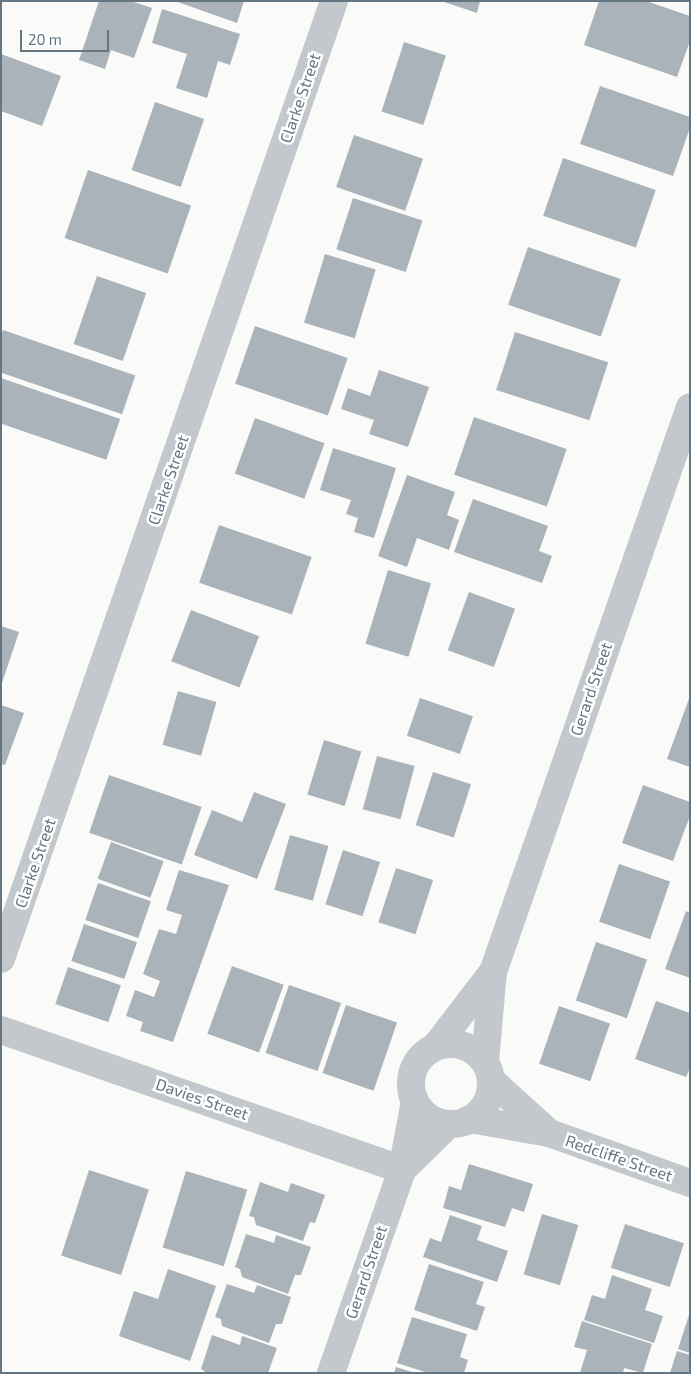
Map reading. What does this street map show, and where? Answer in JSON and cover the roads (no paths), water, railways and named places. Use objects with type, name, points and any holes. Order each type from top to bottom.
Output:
[{"type":"street","name":"Clarke Street","points":[[1,959],[334,1]]},
{"type":"street","name":"Gerard Street","points":[[488,1071],[493,972],[690,407]]},
{"type":"street","name":"Gerard Street","points":[[436,1046],[493,972]]},
{"type":"street","name":"Davies Street","points":[[1,1030],[402,1170]]},
{"type":"street","points":[[463,1045],[488,1071],[492,1092],[487,1102],[460,1121],[429,1117],[415,1101],[411,1088],[416,1064],[436,1046],[463,1045]]},
{"type":"street","name":"Redcliffe Street","points":[[488,1071],[549,1133]]},
{"type":"street","name":"Gerard Street","points":[[331,1373],[402,1170],[415,1101]]},
{"type":"street","name":"Gerard Street","points":[[402,1170],[460,1121]]},
{"type":"street","name":"Redcliffe Street","points":[[460,1121],[549,1133],[690,1183]]}]
